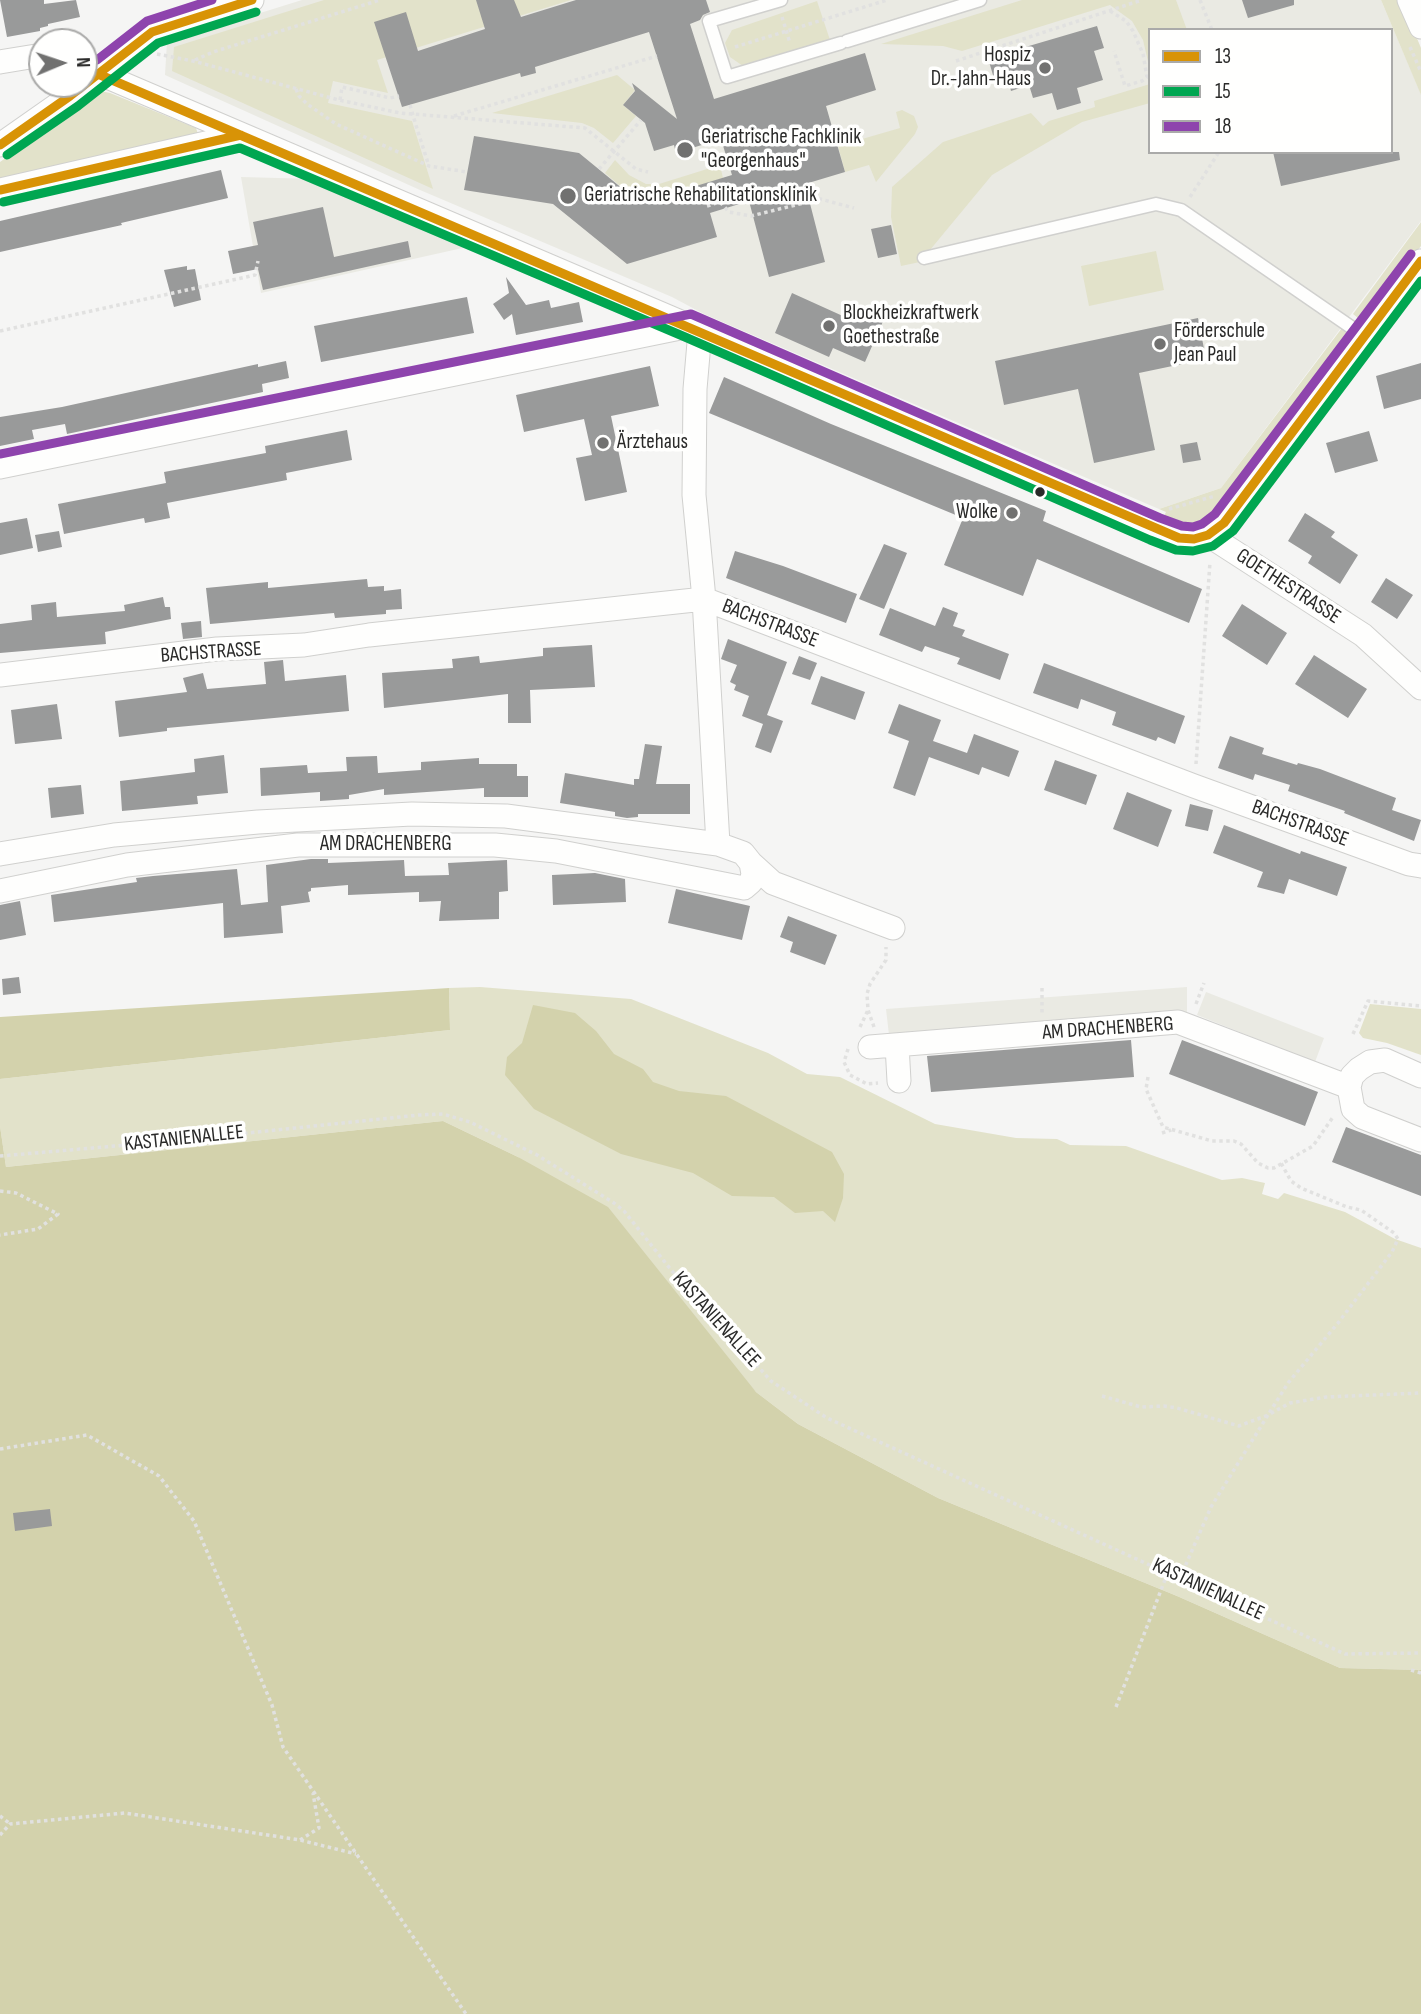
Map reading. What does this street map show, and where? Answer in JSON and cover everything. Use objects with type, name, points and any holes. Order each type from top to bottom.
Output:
[{"type":"street","points":[[98,66],[131,48],[152,32],[252,0]]},
{"type":"street","points":[[1409,0],[1421,27]]},
{"type":"street","points":[[0,62],[28,57]]},
{"type":"street","points":[[98,73],[1179,538],[1208,536],[1224,523],[1421,261]]},
{"type":"street","points":[[0,145],[57,98]]},
{"type":"street","points":[[0,190],[241,135]]},
{"type":"street","points":[[0,467],[169,431],[695,329]]},
{"type":"street","points":[[695,329],[694,495],[704,599],[718,844]]},
{"type":"street","name":"GOETHESTRASSE","points":[[1208,536],[1363,635],[1421,688]]},
{"type":"street","name":"BACHSTRASSE","points":[[0,675],[217,649],[304,645],[369,635],[704,599],[1194,786],[1409,864],[1421,866]]},
{"type":"street","name":"AM DRACHENBERG","points":[[0,854],[114,835],[258,822],[412,814],[506,816],[718,844],[744,852],[751,863],[773,883],[893,928]]},
{"type":"street","name":"AM DRACHENBERG","points":[[0,891],[127,865],[298,845],[495,845],[556,851],[744,888],[751,882],[751,863]]},
{"type":"street","name":"AM DRACHENBERG","points":[[881,1046],[1178,1022],[1350,1095],[1353,1109],[1362,1117],[1421,1140]]},
{"type":"street","points":[[881,1046],[899,1081]]},
{"type":"street","points":[[1350,1095],[1352,1076],[1370,1062],[1385,1060],[1421,1076]]},
{"type":"lane","points":[[779,1],[709,21],[727,77],[980,0]]},
{"type":"lane","points":[[924,258],[1156,204],[1181,210],[1364,336]]},
{"type":"path","points":[[194,61],[213,52],[380,0]]},
{"type":"path","points":[[720,52],[887,0]]},
{"type":"path","points":[[956,61],[1142,0]]},
{"type":"path","points":[[1200,0],[1211,28]]},
{"type":"path","points":[[779,1],[794,57]]},
{"type":"path","points":[[1110,11],[1126,21],[1133,31],[1143,54],[1147,77],[1125,86],[1114,51]]},
{"type":"path","points":[[131,48],[194,61],[296,89],[400,113],[585,128],[636,169],[648,172]]},
{"type":"path","points":[[452,117],[657,56]]},
{"type":"path","points":[[340,100],[342,87],[390,98],[399,96]]},
{"type":"path","points":[[296,89],[307,104],[336,124],[429,166],[467,172]]},
{"type":"path","points":[[410,105],[429,166]]},
{"type":"path","points":[[599,169],[641,120]]},
{"type":"path","points":[[1181,210],[1218,154]]},
{"type":"path","points":[[707,206],[720,202],[729,212],[751,216],[820,200],[854,208]]},
{"type":"path","points":[[0,331],[255,275],[258,261]]},
{"type":"path","points":[[1194,786],[1211,566]]},
{"type":"path","points":[[881,1046],[867,994],[886,960],[885,948],[893,928]]},
{"type":"path","points":[[1353,1034],[1368,1000],[1421,1006]]},
{"type":"path","points":[[1148,1077],[1146,1089],[1163,1127],[1212,1141],[1234,1141],[1241,1144],[1253,1159],[1264,1167],[1274,1168],[1312,1146],[1350,1095]]},
{"type":"path","name":"KASTANIENALLEE","points":[[0,1156],[419,1115],[443,1114],[470,1122],[537,1155],[624,1211],[672,1271],[771,1381],[827,1418],[1345,1654],[1421,1653]]},
{"type":"path","points":[[1162,1133],[1171,1130]]},
{"type":"path","points":[[1180,1578],[1211,1507],[1288,1383],[1338,1324],[1392,1252],[1398,1239],[1394,1233],[1361,1210],[1301,1188],[1291,1181],[1281,1163]]},
{"type":"path","points":[[0,1191],[16,1193],[58,1214],[38,1229],[0,1235]]},
{"type":"path","points":[[1102,1396],[1141,1407],[1164,1406],[1238,1426],[1290,1403],[1326,1396],[1421,1393]]},
{"type":"path","points":[[0,1449],[87,1435],[159,1476],[194,1521],[272,1705],[283,1747],[466,2014]]},
{"type":"path","points":[[1116,1707],[1168,1572]]},
{"type":"path","points":[[1411,1670],[1421,1673]]},
{"type":"path","points":[[300,1840],[318,1828],[313,1791]]},
{"type":"path","points":[[0,1835],[10,1824],[125,1813],[300,1840],[356,1854]]},
{"type":"path","points":[[0,1816],[10,1824]]},
{"type":"shaded area","points":[[302,0],[1381,0],[1393,28],[1148,28],[1148,154],[1393,154],[1393,28],[1421,94],[1421,221],[1221,488],[1159,509],[420,190],[165,75],[167,42]]},
{"type":"shaded area","points":[[241,177],[315,179],[467,247],[261,293]]},
{"type":"shaded area","points":[[1187,987],[1187,1013],[889,1035],[886,1009]]},
{"type":"shaded area","points":[[1206,992],[1324,1038],[1315,1062],[1197,1015]]},
{"type":"green space","points":[[324,0],[571,0],[377,60],[388,93],[333,81],[328,103],[412,121],[433,189],[172,71],[174,47]]},
{"type":"green space","points":[[1022,0],[1176,0],[1186,28],[1148,28],[1148,61],[1143,40],[1132,21],[1110,5],[962,51],[943,46],[881,44]]},
{"type":"green space","points":[[1381,0],[1401,0],[1421,48],[1421,95],[1393,28]]},
{"type":"green space","points":[[817,1],[830,40],[743,66],[730,57],[725,43],[732,30]]},
{"type":"green space","points":[[617,75],[635,90],[623,105],[636,116],[613,143],[594,128],[582,123],[492,113]]},
{"type":"green space","points":[[1148,85],[1148,104],[1082,122],[992,175],[920,262],[901,266],[891,217],[892,187],[943,142],[1031,113],[1043,126],[1049,121],[1095,107],[1094,101]]},
{"type":"green space","points":[[98,92],[110,93],[196,128],[198,134],[0,181],[0,162],[90,98],[98,98]]},
{"type":"green space","points":[[902,110],[914,116],[918,127],[876,182],[869,165],[845,172],[838,146],[900,128],[896,112]]},
{"type":"green space","points":[[615,160],[629,175],[646,184],[659,184],[720,165],[723,178],[640,203],[605,173]]},
{"type":"green space","points":[[1421,222],[1421,246],[1363,322],[1353,314]]},
{"type":"green space","points":[[1156,251],[1164,290],[1089,306],[1081,266]]},
{"type":"green space","points":[[1342,328],[1353,337],[1217,513],[1201,522],[1187,525],[1163,518],[1166,512],[1159,509],[1221,488]]},
{"type":"green space","points":[[480,987],[631,999],[768,1053],[807,1074],[840,1077],[935,1124],[1016,1138],[1057,1139],[1070,1145],[1126,1146],[1222,1180],[1242,1178],[1265,1183],[1262,1194],[1278,1199],[1284,1193],[1345,1212],[1395,1239],[1421,1248],[1421,1670],[1340,1668],[1177,1596],[938,1498],[798,1424],[756,1392],[518,1157],[443,1121],[6,1167],[0,1126],[0,1079],[450,1030],[449,988]]},
{"type":"green space","points":[[449,988],[450,1030],[0,1079],[0,1017]]},
{"type":"green space","points":[[1370,1004],[1421,1009],[1421,1055],[1363,1038],[1359,1033]]},
{"type":"green space","points":[[533,1005],[575,1013],[596,1031],[614,1054],[643,1069],[653,1082],[679,1091],[726,1096],[832,1152],[844,1174],[843,1198],[835,1222],[823,1211],[795,1213],[774,1197],[732,1196],[693,1173],[621,1154],[534,1109],[505,1075],[507,1057],[522,1043]]},
{"type":"green space","points":[[443,1121],[518,1157],[608,1207],[756,1392],[798,1424],[938,1498],[1177,1596],[1340,1668],[1421,1670],[1421,2014],[0,2014],[0,1126],[6,1167]]},
{"type":"building","points":[[0,0],[44,0],[44,4],[76,0],[80,17],[40,28],[28,28],[28,33],[7,37]]},
{"type":"building","points":[[476,0],[514,0],[521,17],[576,0],[706,0],[710,12],[690,24],[714,99],[865,53],[876,90],[826,106],[845,172],[805,184],[825,262],[769,277],[749,201],[710,213],[717,237],[627,264],[553,204],[464,190],[474,136],[579,153],[640,203],[732,175],[721,139],[676,153],[674,145],[654,151],[645,123],[623,105],[635,91],[632,83],[677,119],[649,32],[535,67],[536,73],[521,77],[520,73],[402,107],[374,22],[406,12],[418,51],[485,29]]},
{"type":"building","points":[[1242,0],[1294,0],[1294,5],[1248,18]]},
{"type":"building","name":"Hospiz Dr.-Jahn-Haus","points":[[1097,26],[1104,48],[1094,51],[1103,80],[1077,88],[1081,103],[1057,110],[1052,93],[1033,98],[1029,85],[1011,91],[1008,79],[995,82],[988,58]]},
{"type":"building","points":[[1399,152],[1400,160],[1281,186],[1273,154]]},
{"type":"building","points":[[221,170],[228,198],[0,252],[0,221]]},
{"type":"building","points":[[323,207],[334,257],[408,241],[411,257],[263,290],[258,269],[233,274],[228,251],[258,245],[253,222]]},
{"type":"building","points":[[891,225],[897,254],[878,258],[871,229]]},
{"type":"building","points":[[187,266],[187,270],[195,269],[201,300],[174,307],[164,270]]},
{"type":"building","points":[[506,277],[526,305],[549,300],[551,308],[579,302],[583,322],[516,335],[512,314],[504,320],[493,304],[509,293]]},
{"type":"building","name":"Blockheizkraftwerk Goethestraße","points":[[792,293],[845,317],[851,304],[884,319],[865,362],[833,348],[829,357],[775,333]]},
{"type":"building","points":[[467,297],[474,333],[321,362],[314,326]]},
{"type":"building","points":[[1198,318],[1206,359],[1139,373],[1155,450],[1094,463],[1078,389],[1004,405],[995,361]]},
{"type":"building","points":[[286,361],[289,378],[262,384],[263,392],[67,434],[65,424],[32,430],[34,439],[0,446],[0,417],[62,407],[258,364],[258,367]]},
{"type":"building","points":[[1421,363],[1421,399],[1384,409],[1376,376]]},
{"type":"building","name":"Ärztehaus","points":[[650,366],[659,406],[611,416],[627,492],[585,501],[576,458],[592,455],[584,419],[524,432],[516,395]]},
{"type":"building","points":[[724,377],[831,424],[1046,511],[1043,521],[1202,589],[1189,623],[1037,559],[1023,596],[944,565],[963,518],[709,413]]},
{"type":"building","points":[[347,430],[352,460],[286,473],[287,480],[167,503],[170,518],[145,523],[144,518],[64,534],[58,504],[166,483],[164,472],[266,453],[265,446]]},
{"type":"building","points":[[1369,431],[1378,461],[1335,473],[1326,443]]},
{"type":"building","points":[[1197,442],[1201,460],[1183,463],[1180,445]]},
{"type":"building","points":[[1305,513],[1335,532],[1331,537],[1358,555],[1340,584],[1308,563],[1312,556],[1288,541]]},
{"type":"building","points":[[27,518],[33,548],[0,555],[0,523]]},
{"type":"building","points":[[59,531],[62,547],[38,552],[35,535]]},
{"type":"building","points":[[884,544],[907,553],[884,609],[859,599]]},
{"type":"building","points":[[735,551],[857,594],[846,623],[726,578]]},
{"type":"building","points":[[1386,578],[1413,595],[1397,619],[1371,602]]},
{"type":"building","points":[[367,579],[368,587],[384,586],[384,591],[401,589],[402,609],[386,610],[386,614],[335,618],[334,613],[210,624],[206,588],[268,582],[268,588]]},
{"type":"building","points":[[163,597],[165,607],[170,607],[171,619],[105,632],[106,644],[0,653],[0,624],[32,620],[31,605],[56,602],[57,617],[125,611],[124,605]]},
{"type":"building","points":[[1242,604],[1287,633],[1267,665],[1222,636]]},
{"type":"building","points":[[943,607],[958,613],[953,626],[965,630],[962,636],[1009,654],[1000,680],[957,664],[960,658],[925,646],[922,652],[879,635],[890,608],[935,626]]},
{"type":"building","points":[[201,621],[202,637],[183,639],[181,623]]},
{"type":"building","points":[[728,639],[787,662],[767,715],[783,721],[771,753],[755,747],[763,724],[742,716],[749,696],[734,690],[736,685],[730,682],[737,665],[721,659]]},
{"type":"building","points":[[592,645],[595,687],[530,690],[531,723],[508,723],[508,694],[384,708],[382,673],[453,668],[452,659],[479,656],[480,663],[543,656],[543,648]]},
{"type":"building","points":[[1314,655],[1367,689],[1348,718],[1295,684]]},
{"type":"building","points":[[799,656],[817,663],[810,680],[792,674]]},
{"type":"building","points":[[283,660],[285,681],[346,675],[349,711],[167,728],[167,731],[119,737],[115,701],[187,692],[183,678],[203,673],[207,689],[266,684],[264,662]]},
{"type":"building","points":[[1044,663],[1185,716],[1175,744],[1158,737],[1156,741],[1112,725],[1116,712],[1081,699],[1078,709],[1033,693]]},
{"type":"building","points":[[821,676],[865,692],[855,720],[811,704]]},
{"type":"building","points":[[57,704],[62,739],[15,744],[11,710]]},
{"type":"building","points":[[899,704],[941,720],[933,741],[967,753],[974,734],[1019,751],[1009,777],[982,767],[979,775],[929,757],[915,796],[893,788],[909,741],[888,733]]},
{"type":"building","points":[[1230,736],[1264,748],[1262,754],[1320,769],[1396,798],[1392,810],[1421,820],[1414,841],[1344,813],[1345,811],[1288,791],[1290,785],[1255,774],[1253,780],[1218,768]]},
{"type":"building","points":[[645,744],[662,746],[656,784],[690,784],[690,814],[638,814],[638,817],[627,818],[615,816],[615,812],[560,803],[565,773],[634,785],[634,779],[639,779]]},
{"type":"building","points":[[224,755],[228,793],[197,796],[198,804],[122,811],[120,781],[195,772],[194,759]]},
{"type":"building","points":[[377,756],[378,773],[421,770],[421,762],[479,758],[479,764],[517,764],[517,776],[528,776],[528,797],[484,797],[484,788],[384,795],[384,789],[349,795],[349,799],[320,801],[320,792],[261,796],[260,768],[307,765],[308,773],[347,771],[346,757]]},
{"type":"building","points":[[1055,760],[1097,775],[1086,805],[1044,790]]},
{"type":"building","points":[[81,785],[84,814],[51,818],[48,788]]},
{"type":"building","points":[[1127,792],[1172,810],[1158,847],[1113,829]]},
{"type":"building","points":[[1190,804],[1213,810],[1208,831],[1185,826]]},
{"type":"building","points":[[1224,825],[1300,854],[1301,851],[1347,867],[1337,896],[1289,879],[1284,894],[1257,887],[1263,872],[1213,853]]},
{"type":"building","points":[[328,859],[328,863],[404,860],[405,876],[449,875],[448,863],[507,860],[508,891],[499,892],[499,919],[439,921],[441,901],[419,902],[419,892],[348,895],[348,885],[311,888],[308,892],[310,902],[281,906],[283,933],[224,938],[223,903],[54,922],[51,895],[137,882],[136,878],[153,876],[237,869],[241,905],[268,902],[266,865]]},
{"type":"building","points":[[595,873],[625,879],[626,902],[553,905],[552,875]]},
{"type":"building","points":[[676,889],[750,906],[742,940],[668,923]]},
{"type":"building","points":[[20,901],[26,935],[0,940],[0,905]]},
{"type":"building","points":[[788,916],[837,935],[825,965],[790,952],[793,942],[780,937]]},
{"type":"building","points":[[19,977],[21,993],[3,995],[2,979]]},
{"type":"building","points":[[1131,1040],[1134,1077],[931,1092],[927,1056]]},
{"type":"building","points":[[1182,1040],[1318,1092],[1305,1126],[1169,1074]]},
{"type":"building","points":[[1346,1127],[1421,1155],[1421,1196],[1332,1162]]},
{"type":"building","points":[[50,1509],[52,1526],[15,1531],[13,1513]]},
{"type":"transit line","name":"18","points":[[98,59],[147,21],[212,0]]},
{"type":"transit line","name":"13","points":[[0,145],[70,96],[152,32],[252,0]]},
{"type":"transit line","name":"15","points":[[7,155],[78,106],[158,43],[256,12]]},
{"type":"transit line","name":"13","points":[[98,74],[1179,538],[1194,539],[1208,535],[1224,523],[1421,261]]},
{"type":"transit line","name":"13","points":[[0,190],[241,135]]},
{"type":"transit line","name":"15","points":[[3,202],[240,148],[685,337],[1150,540],[1176,550],[1193,551],[1213,546],[1233,531],[1421,281]]},
{"type":"transit line","name":"18","points":[[0,454],[691,314],[1160,518],[1193,527],[1215,514],[1411,254]]},
{"type":"place","name":"Hospiz Dr.-Jahn-Haus","points":[[1045,68]]},
{"type":"place","name":"Geriatrische Fachklinik \"Georgenhaus\"","points":[[685,150]]},
{"type":"place","name":"Geriatrische Rehabilitationsklinik","points":[[568,196]]},
{"type":"place","name":"Blockheizkraftwerk Goethestraße","points":[[829,326]]},
{"type":"place","name":"Förderschule Jean Paul","points":[[1160,344]]},
{"type":"place","name":"Ärztehaus","points":[[603,443]]},
{"type":"place","name":"Wolke","points":[[1012,513]]}]
